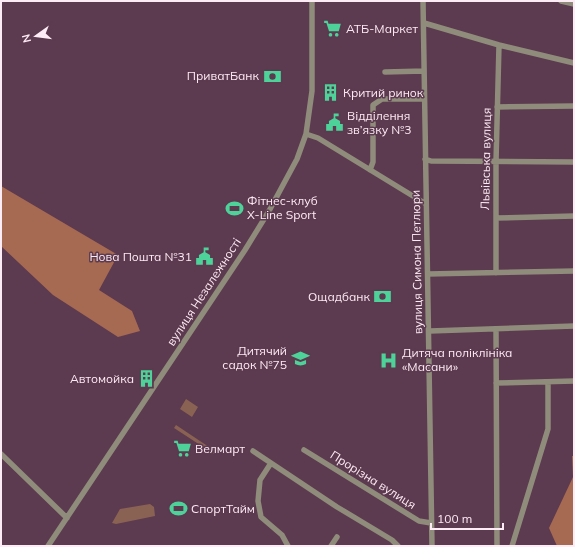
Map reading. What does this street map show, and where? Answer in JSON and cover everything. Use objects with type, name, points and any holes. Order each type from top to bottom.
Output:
[{"type":"street","name":"вулиця Незалежності","points":[[48,546],[245,250],[269,211],[297,159],[306,134],[312,92],[312,1]]},
{"type":"street","name":"вулиця Симона Петлюри","points":[[423,1],[425,159],[430,331],[432,546]]},
{"type":"street","points":[[561,1],[574,4]]},
{"type":"street","points":[[424,23],[499,45],[574,64]]},
{"type":"street","name":"Львівська вулиця","points":[[496,273],[496,162],[499,45]]},
{"type":"street","points":[[385,72],[424,71]]},
{"type":"street","points":[[370,170],[373,162],[373,105],[382,100],[424,99]]},
{"type":"street","points":[[497,107],[574,106]]},
{"type":"street","points":[[306,134],[318,138],[426,204]]},
{"type":"street","points":[[425,159],[431,161],[574,162]]},
{"type":"street","points":[[496,218],[574,216]]},
{"type":"street","points":[[428,274],[574,271]]},
{"type":"street","points":[[430,331],[574,326]]},
{"type":"street","points":[[496,329],[497,546]]},
{"type":"street","points":[[496,383],[574,381]]},
{"type":"street","points":[[512,546],[548,430],[548,382]]},
{"type":"street","name":"Прорізна вулиця","points":[[304,450],[419,522],[431,523]]},
{"type":"street","points":[[253,451],[337,507],[392,540],[398,546]]},
{"type":"street","points":[[1,454],[67,518]]},
{"type":"street","points":[[271,463],[260,480],[258,501],[261,517],[282,535],[288,546]]},
{"type":"street","points":[[331,546],[337,537]]},
{"type":"shaded area","points":[[1,186],[118,255],[99,290],[132,311],[140,331],[118,337],[53,295],[1,246]]},
{"type":"shaded area","points":[[186,399],[198,407],[192,417],[180,409]]},
{"type":"shaded area","points":[[176,425],[215,451],[214,454],[174,428]]},
{"type":"shaded area","points":[[572,456],[574,456],[574,546],[557,546],[549,528],[573,477]]},
{"type":"shaded area","points":[[150,504],[154,507],[155,516],[116,524],[112,523],[120,509]]},
{"type":"place","name":"АТБ-Маркет","points":[[333,29]]},
{"type":"place","name":"ПриватБанк","points":[[272,76]]},
{"type":"place","name":"Критий ринок","points":[[330,93]]},
{"type":"place","name":"Відділення зв’язку №3","points":[[334,123]]},
{"type":"place","name":"Фітнес-клуб X-Line Sport","points":[[234,208]]},
{"type":"place","name":"Нова Пошта №31","points":[[205,257]]},
{"type":"place","name":"Ощадбанк","points":[[383,297]]},
{"type":"place","name":"Дитячий садок №75","points":[[300,358]]},
{"type":"place","name":"Дитяча поліклініка «Масани»","points":[[389,360]]},
{"type":"place","name":"Автомойка","points":[[147,379]]},
{"type":"place","name":"Велмарт","points":[[182,449]]},
{"type":"place","name":"СпортТайм","points":[[178,509]]}]
